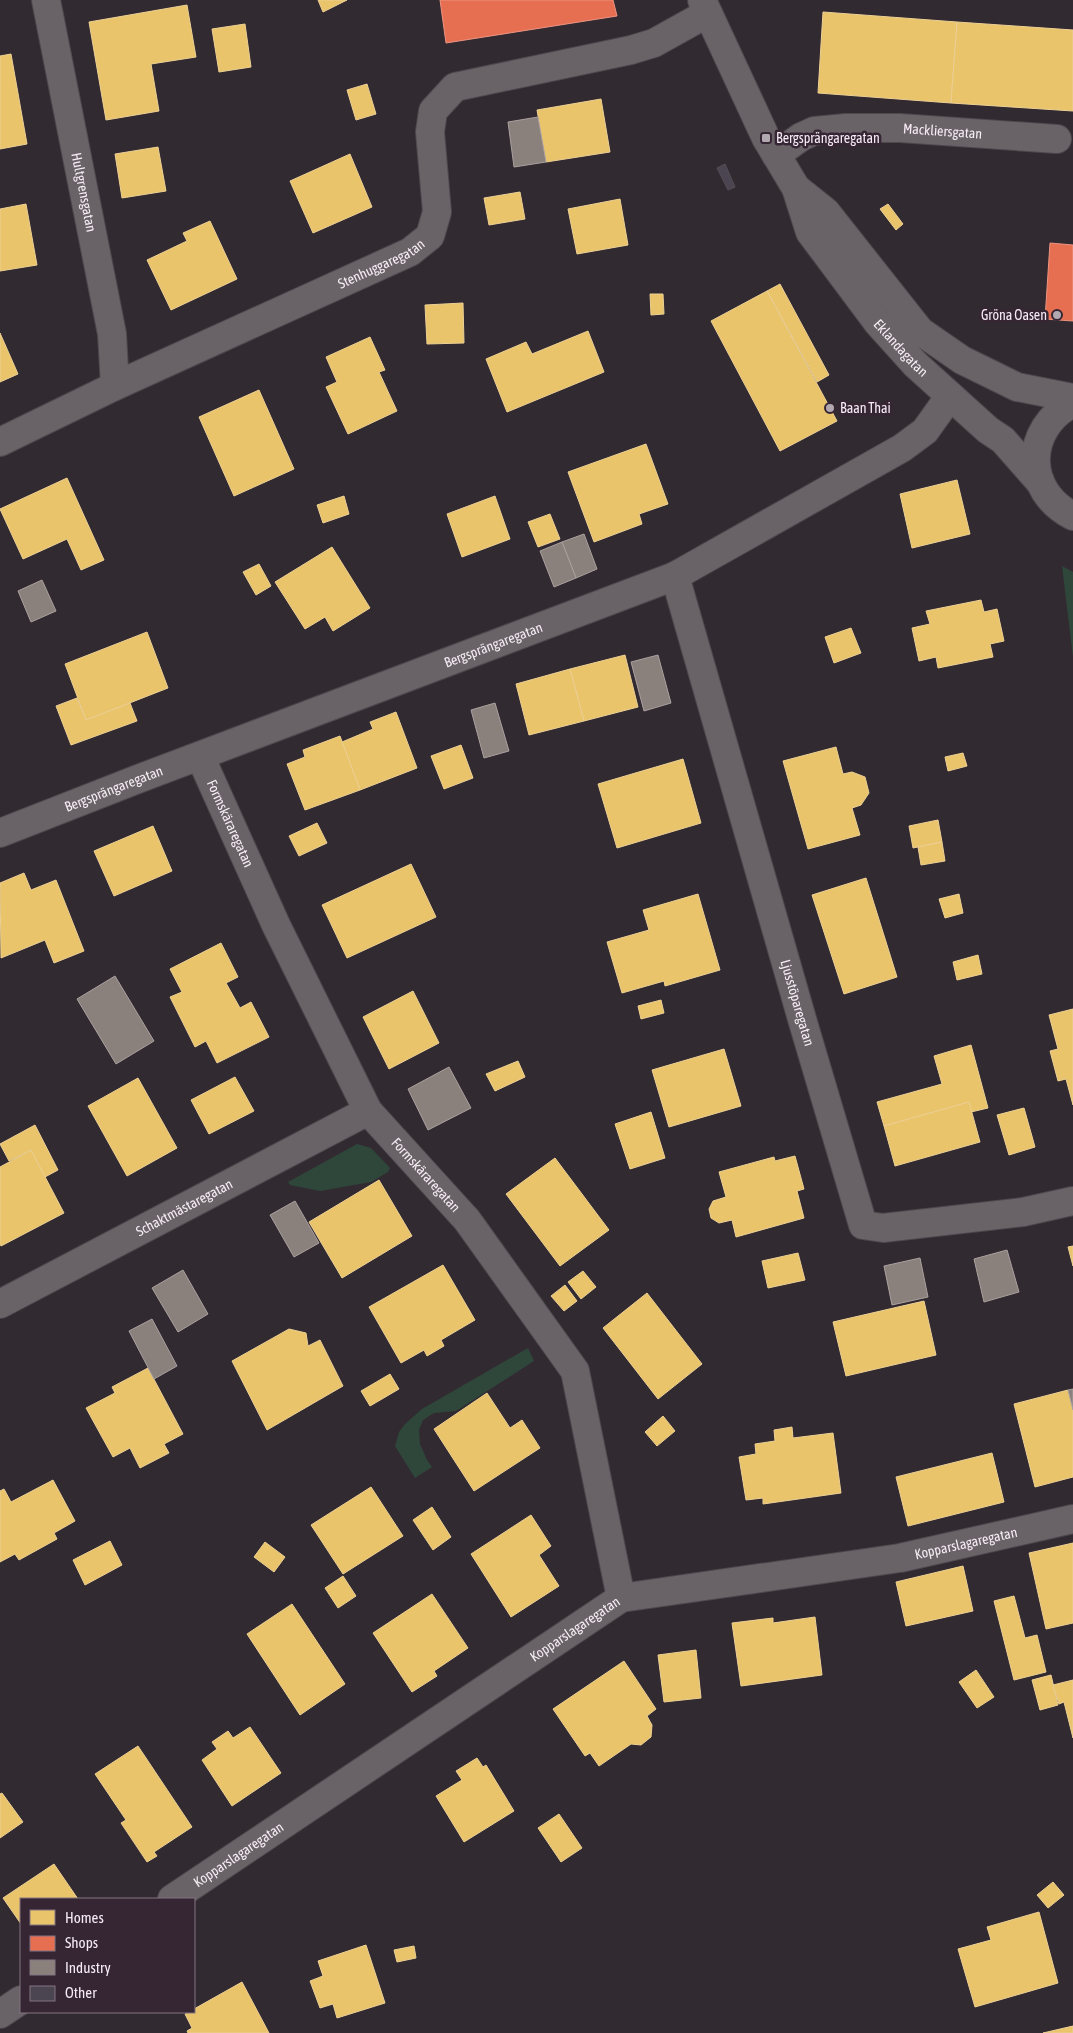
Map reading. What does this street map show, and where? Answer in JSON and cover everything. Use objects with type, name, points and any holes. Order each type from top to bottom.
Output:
[{"type":"street","name":"Hultgrensgatan","points":[[46,0],[112,334],[115,386]]},
{"type":"street","name":"Stenhuggaregatan","points":[[0,442],[115,386],[410,252],[430,236],[437,212],[430,132],[433,111],[455,87],[631,50],[654,43],[705,7]]},
{"type":"street","name":"Eklandagatan","points":[[705,7],[776,155],[796,188],[810,232],[878,323],[915,364],[988,430],[1003,440],[1040,482]]},
{"type":"street","name":"Mackliersgatan","points":[[776,155],[801,137],[814,131],[846,128],[900,128],[1057,139]]},
{"type":"street","name":"Eklandagatan","points":[[796,188],[826,212],[920,331],[962,360],[1017,386],[1073,398]]},
{"type":"street","name":"Bergsprängaregatan","points":[[0,834],[675,576],[902,448],[924,431],[950,396]]},
{"type":"street","name":"Eklandagatan","points":[[1073,403],[1055,415],[1042,432],[1036,452],[1036,463],[1044,491],[1056,506],[1073,516]]},
{"type":"street","name":"Ljusstöparegatan","points":[[675,576],[863,1225],[883,1228],[1023,1212],[1073,1201]]},
{"type":"street","name":"Formskäraregatan","points":[[200,756],[276,925],[368,1111],[467,1220],[574,1371],[621,1598]]},
{"type":"street","name":"Schaktmästaregatan","points":[[0,1304],[368,1111]]},
{"type":"street","name":"Kopparslagaregatan","points":[[173,1898],[621,1598],[900,1558],[1073,1519]]},
{"type":"street","points":[[0,2014],[20,2001]]},
{"type":"green space","points":[[1062,566],[1073,572],[1073,657]]},
{"type":"green space","points":[[357,1144],[371,1148],[390,1168],[388,1172],[371,1182],[320,1191],[290,1185],[288,1182]]},
{"type":"green space","points":[[528,1348],[534,1361],[456,1411],[434,1413],[423,1420],[419,1430],[420,1444],[432,1467],[415,1478],[395,1446],[399,1432],[405,1424],[422,1409]]},
{"type":"building: Homes","points":[[318,0],[347,0],[323,12]]},
{"type":"building: Homes","points":[[187,5],[196,57],[151,64],[159,111],[106,120],[89,22]]},
{"type":"building: Homes","points":[[823,12],[957,22],[951,103],[818,93]]},
{"type":"building: Homes","points":[[957,22],[1073,30],[1073,111],[951,103]]},
{"type":"building: Homes","points":[[245,24],[251,67],[219,72],[212,29]]},
{"type":"building: Homes","points":[[11,54],[27,144],[0,149],[0,56]]},
{"type":"building: Homes","points":[[367,84],[376,114],[356,120],[347,90]]},
{"type":"building: Homes","points":[[601,99],[610,152],[546,162],[537,110]]},
{"type":"building: Homes","points":[[158,147],[166,191],[122,198],[115,154]]},
{"type":"building: Homes","points":[[350,154],[372,207],[313,233],[290,181]]},
{"type":"building: Homes","points":[[520,192],[525,219],[489,225],[484,198]]},
{"type":"building: Homes","points":[[620,199],[628,245],[577,254],[568,209]]},
{"type":"building: Homes","points":[[26,204],[37,265],[0,271],[0,209]]},
{"type":"building: Homes","points":[[888,204],[903,224],[896,230],[880,209]]},
{"type":"building: Homes","points":[[210,221],[237,279],[171,310],[147,260],[187,241],[183,233]]},
{"type":"building: Homes","points":[[780,284],[829,375],[817,382],[767,291]]},
{"type":"building: Homes","points":[[767,291],[837,421],[780,451],[711,321]]},
{"type":"building: Homes","points":[[650,294],[663,294],[664,314],[651,315]]},
{"type":"building: Homes","points":[[463,303],[464,343],[427,344],[425,305]]},
{"type":"building: Homes","points":[[588,331],[604,372],[507,412],[486,359],[526,342],[532,354]]},
{"type":"building: Homes","points":[[0,333],[18,374],[0,382]]},
{"type":"building: Homes","points":[[370,337],[385,370],[379,372],[397,411],[348,434],[326,387],[337,382],[326,357]]},
{"type":"building: Homes","points":[[259,390],[294,469],[234,496],[199,417]]},
{"type":"building: Homes","points":[[646,444],[668,504],[639,514],[642,524],[594,542],[568,472]]},
{"type":"building: Homes","points":[[67,478],[104,560],[81,570],[67,539],[23,559],[0,509]]},
{"type":"building: Homes","points":[[957,480],[970,534],[912,548],[900,494]]},
{"type":"building: Homes","points":[[344,496],[349,514],[323,523],[317,505]]},
{"type":"building: Homes","points":[[495,496],[510,539],[462,557],[447,514]]},
{"type":"building: Homes","points":[[550,514],[560,539],[538,547],[528,522]]},
{"type":"building: Homes","points":[[332,547],[370,608],[333,631],[325,617],[305,629],[275,582]]},
{"type":"building: Homes","points":[[259,564],[271,586],[256,595],[243,572]]},
{"type":"building: Homes","points":[[981,600],[984,612],[997,609],[1004,641],[990,644],[993,657],[938,668],[936,657],[919,661],[912,628],[930,624],[926,611]]},
{"type":"building: Homes","points":[[851,628],[861,653],[834,663],[825,637]]},
{"type":"building: Homes","points":[[147,632],[168,688],[86,720],[65,664]]},
{"type":"building: Homes","points":[[625,655],[638,707],[584,721],[570,669]]},
{"type":"building: Homes","points":[[570,669],[584,721],[529,735],[516,684]]},
{"type":"building: Homes","points":[[77,698],[86,720],[130,703],[137,721],[71,745],[56,706]]},
{"type":"building: Homes","points":[[396,712],[417,768],[360,790],[342,742],[373,729],[370,722]]},
{"type":"building: Homes","points":[[340,736],[360,790],[305,810],[287,764],[305,757],[303,750]]},
{"type":"building: Homes","points":[[461,745],[473,778],[444,789],[431,756]]},
{"type":"building: Homes","points":[[836,747],[843,774],[852,772],[865,777],[869,793],[861,805],[852,808],[860,835],[808,849],[783,761]]},
{"type":"building: Homes","points":[[963,753],[967,766],[948,771],[945,757]]},
{"type":"building: Homes","points":[[683,759],[701,823],[617,848],[598,784]]},
{"type":"building: Homes","points":[[938,820],[942,842],[913,848],[909,826]]},
{"type":"building: Homes","points":[[317,823],[327,843],[299,856],[289,836]]},
{"type":"building: Homes","points":[[153,826],[172,871],[114,896],[94,851]]},
{"type":"building: Homes","points":[[942,842],[945,861],[921,865],[918,847]]},
{"type":"building: Homes","points":[[411,864],[436,917],[347,958],[322,905]]},
{"type":"building: Homes","points":[[24,873],[31,890],[56,880],[84,951],[54,963],[45,940],[1,958],[0,883]]},
{"type":"building: Homes","points":[[866,878],[897,977],[844,994],[812,895]]},
{"type":"building: Homes","points":[[698,894],[720,970],[665,986],[664,981],[622,993],[607,942],[649,930],[643,910]]},
{"type":"building: Homes","points":[[959,894],[963,913],[945,918],[939,899]]},
{"type":"building: Homes","points":[[221,943],[238,977],[226,983],[240,1008],[251,1002],[269,1037],[217,1063],[206,1041],[195,1047],[170,997],[182,992],[170,969]]},
{"type":"building: Homes","points":[[978,955],[982,974],[957,980],[953,962]]},
{"type":"building: Homes","points":[[413,991],[439,1043],[389,1069],[363,1017]]},
{"type":"building: Homes","points":[[661,1000],[664,1013],[641,1019],[638,1006]]},
{"type":"building: Homes","points":[[1073,1009],[1073,1105],[1066,1079],[1058,1081],[1050,1051],[1058,1049],[1049,1015]]},
{"type":"building: Homes","points":[[971,1045],[988,1108],[971,1112],[969,1102],[884,1126],[877,1102],[942,1084],[934,1056]]},
{"type":"building: Homes","points":[[724,1049],[741,1106],[669,1127],[652,1070]]},
{"type":"building: Homes","points":[[518,1061],[525,1077],[495,1091],[486,1074]]},
{"type":"building: Homes","points":[[235,1077],[254,1111],[209,1134],[191,1100]]},
{"type":"building: Homes","points":[[138,1078],[177,1148],[127,1176],[88,1106]]},
{"type":"building: Homes","points":[[969,1102],[980,1142],[895,1166],[884,1126]]},
{"type":"building: Homes","points":[[1024,1108],[1035,1147],[1009,1155],[997,1115]]},
{"type":"building: Homes","points":[[651,1112],[665,1158],[630,1169],[615,1124]]},
{"type":"building: Homes","points":[[35,1125],[58,1170],[45,1177],[31,1150],[9,1161],[0,1144]]},
{"type":"building: Homes","points":[[31,1150],[64,1213],[1,1246],[0,1167]]},
{"type":"building: Homes","points":[[795,1156],[804,1189],[797,1191],[804,1218],[736,1237],[732,1220],[719,1223],[711,1218],[709,1209],[713,1201],[726,1197],[719,1172],[774,1157],[775,1161]]},
{"type":"building: Homes","points":[[555,1158],[609,1230],[560,1266],[506,1194]]},
{"type":"building: Homes","points":[[379,1180],[412,1236],[342,1278],[309,1222]]},
{"type":"building: Homes","points":[[1073,1246],[1073,1266],[1068,1247]]},
{"type":"building: Homes","points":[[798,1253],[805,1280],[768,1288],[762,1261]]},
{"type":"building: Homes","points":[[443,1265],[475,1320],[441,1340],[444,1346],[427,1356],[424,1350],[401,1363],[369,1307]]},
{"type":"building: Homes","points":[[583,1271],[596,1287],[581,1299],[568,1282]]},
{"type":"building: Homes","points":[[565,1285],[577,1301],[564,1311],[551,1296]]},
{"type":"building: Homes","points":[[647,1293],[702,1364],[658,1399],[603,1328]]},
{"type":"building: Homes","points":[[924,1301],[936,1355],[846,1376],[833,1322]]},
{"type":"building: Homes","points":[[289,1329],[306,1333],[308,1346],[320,1340],[343,1386],[267,1430],[232,1361]]},
{"type":"building: Homes","points":[[148,1368],[183,1434],[164,1444],[169,1453],[140,1468],[130,1448],[113,1457],[86,1408],[115,1393],[112,1387]]},
{"type":"building: Homes","points":[[390,1374],[399,1389],[370,1406],[361,1391]]},
{"type":"building: Homes","points":[[1068,1390],[1073,1410],[1073,1477],[1035,1487],[1014,1404]]},
{"type":"building: Homes","points":[[487,1393],[510,1428],[522,1420],[540,1448],[474,1491],[434,1429]]},
{"type":"building: Homes","points":[[663,1416],[675,1431],[657,1446],[645,1432]]},
{"type":"building: Homes","points":[[792,1427],[793,1438],[833,1433],[841,1493],[763,1504],[763,1498],[746,1500],[739,1457],[756,1454],[755,1444],[775,1441],[774,1430]]},
{"type":"building: Homes","points":[[992,1453],[1004,1502],[908,1526],[896,1477]]},
{"type":"building: Homes","points":[[53,1480],[75,1521],[54,1533],[57,1539],[19,1560],[15,1554],[0,1562],[0,1491],[4,1489],[11,1502]]},
{"type":"building: Homes","points":[[371,1487],[403,1536],[343,1574],[311,1525]]},
{"type":"building: Homes","points":[[432,1507],[451,1537],[433,1550],[413,1520]]},
{"type":"building: Homes","points":[[531,1515],[551,1546],[539,1555],[559,1586],[511,1617],[471,1554]]},
{"type":"building: Homes","points":[[110,1541],[122,1565],[85,1585],[73,1560]]},
{"type":"building: Homes","points":[[265,1542],[285,1557],[274,1572],[254,1557]]},
{"type":"building: Homes","points":[[1073,1543],[1073,1623],[1046,1629],[1029,1553]]},
{"type":"building: Homes","points":[[963,1566],[973,1611],[906,1626],[896,1582]]},
{"type":"building: Homes","points":[[343,1576],[356,1596],[338,1608],[325,1588]]},
{"type":"building: Homes","points":[[432,1594],[468,1648],[434,1671],[437,1676],[412,1692],[373,1633]]},
{"type":"building: Homes","points":[[1014,1596],[1025,1638],[1037,1635],[1046,1672],[1014,1680],[994,1601]]},
{"type":"building: Homes","points":[[292,1604],[345,1684],[300,1715],[247,1634]]},
{"type":"building: Homes","points":[[815,1617],[822,1675],[741,1686],[732,1623],[773,1618],[773,1623]]},
{"type":"building: Homes","points":[[696,1650],[701,1698],[664,1702],[658,1655]]},
{"type":"building: Homes","points":[[624,1661],[656,1709],[647,1716],[652,1725],[651,1737],[641,1745],[631,1744],[599,1766],[590,1753],[585,1756],[553,1709]]},
{"type":"building: Homes","points":[[976,1670],[994,1697],[977,1708],[959,1682]]},
{"type":"building: Homes","points":[[1051,1675],[1058,1705],[1040,1710],[1032,1680]]},
{"type":"building: Homes","points":[[1073,1680],[1073,1738],[1064,1702],[1059,1704],[1053,1685]]},
{"type":"building: Homes","points":[[250,1727],[281,1773],[232,1806],[202,1760],[217,1749],[212,1742],[228,1731],[233,1738]]},
{"type":"building: Homes","points":[[138,1746],[192,1827],[154,1852],[157,1856],[147,1862],[121,1823],[126,1820],[95,1774]]},
{"type":"building: Homes","points":[[477,1758],[483,1767],[486,1765],[514,1811],[464,1842],[436,1796],[462,1780],[456,1771]]},
{"type":"building: Homes","points":[[2,1793],[23,1822],[0,1838],[0,1794]]},
{"type":"building: Homes","points":[[559,1814],[582,1848],[561,1862],[538,1828]]},
{"type":"building: Homes","points":[[54,1864],[77,1898],[20,1898],[20,1923],[3,1898]]},
{"type":"building: Homes","points":[[1053,1882],[1064,1895],[1048,1908],[1037,1895]]},
{"type":"building: Homes","points":[[1039,1912],[1058,1983],[975,2007],[958,1949],[991,1940],[987,1927]]},
{"type":"building: Homes","points":[[366,1945],[385,2003],[337,2018],[333,2004],[320,2008],[310,1981],[323,1976],[318,1961]]},
{"type":"building: Homes","points":[[414,1946],[416,1958],[397,1962],[394,1950]]},
{"type":"building: Homes","points":[[242,1982],[269,2033],[188,2033],[187,2031],[192,2028],[185,2014],[195,2013],[195,2008]]},
{"type":"building: Homes","points":[[1073,2026],[1073,2033],[1043,2033]]},
{"type":"building: Shops","points":[[440,0],[613,0],[617,16],[446,43]]},
{"type":"building: Shops","points":[[1050,243],[1073,245],[1073,321],[1045,319]]},
{"type":"building: Industry","points":[[538,117],[546,162],[514,167],[508,122]]},
{"type":"building: Industry","points":[[584,534],[597,569],[576,578],[562,542]]},
{"type":"building: Industry","points":[[562,542],[576,578],[554,587],[540,551]]},
{"type":"building: Industry","points":[[42,580],[56,611],[31,622],[18,591]]},
{"type":"building: Industry","points":[[658,655],[671,703],[644,711],[631,662]]},
{"type":"building: Industry","points":[[495,703],[509,751],[484,758],[471,710]]},
{"type":"building: Industry","points":[[115,976],[154,1041],[116,1064],[77,999]]},
{"type":"building: Industry","points":[[449,1067],[471,1108],[428,1130],[408,1089]]},
{"type":"building: Industry","points":[[295,1201],[319,1243],[294,1257],[270,1215]]},
{"type":"building: Industry","points":[[1007,1250],[1019,1292],[984,1302],[974,1259]]},
{"type":"building: Industry","points":[[920,1258],[928,1297],[892,1305],[884,1266]]},
{"type":"building: Industry","points":[[183,1270],[208,1314],[178,1332],[152,1288]]},
{"type":"building: Industry","points":[[152,1319],[177,1366],[154,1379],[129,1331]]},
{"type":"building: Industry","points":[[1073,1389],[1073,1410],[1068,1390]]},
{"type":"building: Other","points":[[725,164],[735,187],[728,190],[717,168]]},
{"type":"place","name":"Bergsprängaregatan","points":[[766,138]]},
{"type":"place","name":"Gröna Oasen","points":[[1057,315]]},
{"type":"place","name":"Baan Thai","points":[[830,408]]}]
